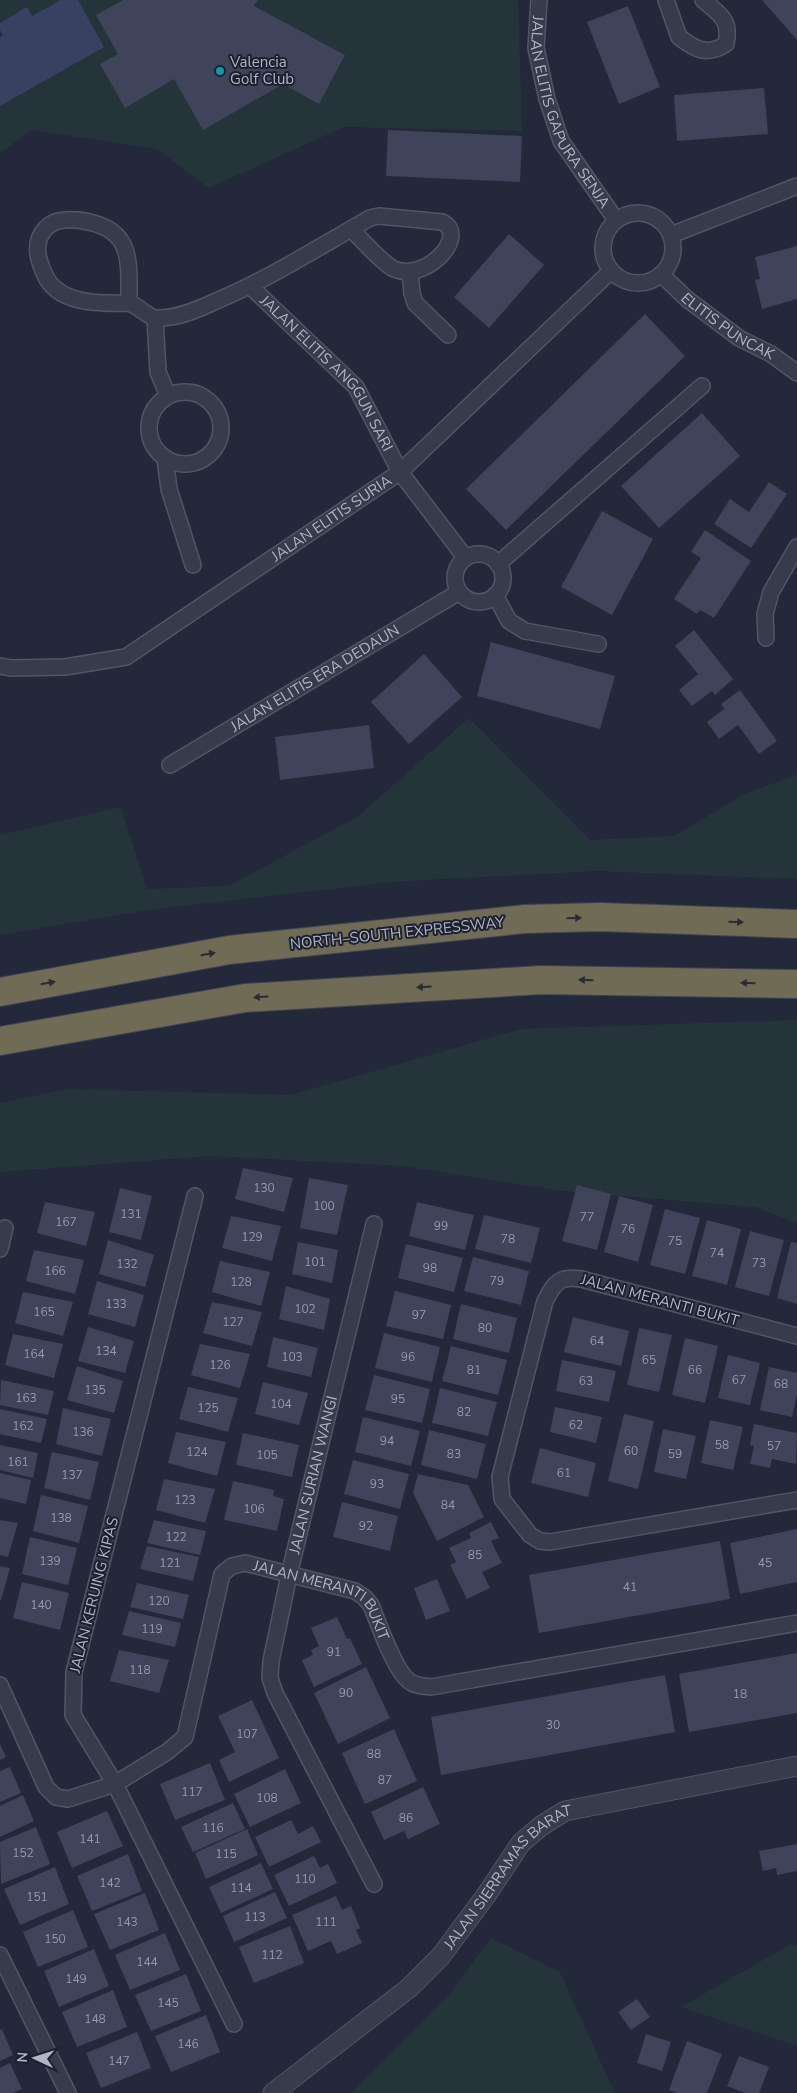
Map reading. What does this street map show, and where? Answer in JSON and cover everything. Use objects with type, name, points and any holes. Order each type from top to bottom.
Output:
[{"type":"highway","name":"NORTH–SOUTH EXPRESSWAY","points":[[0,992],[229,950],[525,919],[600,917],[797,924]]},
{"type":"highway","points":[[0,1041],[245,998],[541,980],[797,984]]},
{"type":"street","name":"JALAN ELITIS GAPURA SENJA","points":[[539,0],[536,48],[547,99],[558,133],[561,141],[616,220]]},
{"type":"street","points":[[666,0],[679,37],[701,50],[715,51],[726,44],[728,31],[723,18],[702,0]]},
{"type":"street","points":[[671,235],[797,186]]},
{"type":"street","points":[[636,213],[647,214],[657,218],[665,225],[671,235],[673,256],[669,266],[662,275],[642,284],[630,283],[620,279],[611,271],[605,262],[603,245],[609,229],[616,220],[636,213]]},
{"type":"street","name":"JALAN ELITIS ANGGUN SARI","points":[[410,272],[426,268],[448,247],[451,240],[451,232],[448,225],[442,222],[379,216],[370,218],[251,287],[356,387],[400,472],[465,558]]},
{"type":"street","points":[[129,303],[126,249],[122,240],[100,224],[76,220],[56,221],[47,226],[37,245],[37,257],[46,280],[54,290],[66,296],[108,304],[129,303],[155,318],[189,313],[251,287]]},
{"type":"street","points":[[351,229],[392,268],[410,272],[415,303],[448,335]]},
{"type":"street","name":"JALAN ELITIS SURIA","points":[[0,666],[11,668],[65,668],[126,657],[400,472],[611,271]]},
{"type":"street","name":"ELITIS PUNCAK","points":[[662,275],[687,299],[739,338],[771,354],[797,373]]},
{"type":"street","points":[[155,318],[158,372],[168,396]]},
{"type":"street","points":[[498,564],[702,386]]},
{"type":"street","points":[[178,392],[190,392],[210,401],[216,410],[220,421],[217,443],[210,453],[200,460],[188,464],[176,463],[165,458],[156,450],[150,438],[151,414],[158,403],[168,396],[178,392]]},
{"type":"street","points":[[165,458],[169,489],[193,566]]},
{"type":"street","points":[[766,638],[765,614],[771,592],[797,547]]},
{"type":"street","points":[[480,554],[487,555],[498,564],[502,584],[495,595],[480,602],[465,598],[459,592],[456,585],[456,570],[465,558],[480,554]]},
{"type":"street","name":"JALAN ELITIS ERA DEDAUN","points":[[170,765],[459,592]]},
{"type":"street","points":[[495,595],[509,622],[525,631],[598,644]]},
{"type":"street","name":"JALAN KERUING KIPAS","points":[[195,1196],[74,1672],[74,1715],[115,1784],[234,2024]]},
{"type":"street","name":"JALAN SURIAN WANGI","points":[[374,1224],[289,1575],[271,1661],[270,1678],[275,1693],[374,1884]]},
{"type":"street","points":[[0,1249],[5,1228]]},
{"type":"street","name":"JALAN MERANTI BUKIT","points":[[797,1336],[581,1278],[569,1277],[558,1281],[544,1301],[500,1477],[500,1490],[502,1499],[530,1535],[540,1541],[550,1542],[797,1500]]},
{"type":"street","name":"JALAN MERANTI BUKIT","points":[[0,1686],[46,1787],[56,1797],[68,1799],[115,1784],[167,1752],[185,1737],[222,1574],[232,1566],[245,1563],[355,1591],[364,1597],[370,1605],[400,1672],[408,1681],[418,1686],[431,1687],[797,1623]]},
{"type":"street","name":"JALAN SIERRAMAS BARAT","points":[[272,2093],[409,1988],[441,1956],[522,1843],[541,1826],[566,1811],[797,1766]]},
{"type":"street","points":[[0,1954],[68,2093]]},
{"type":"shaded area","points":[[0,0],[518,0],[522,131],[344,127],[209,188],[157,149],[32,130],[0,153]]},
{"type":"shaded area","points":[[469,718],[590,840],[674,836],[746,793],[797,775],[797,879],[596,871],[391,882],[148,910],[0,935],[0,835],[121,807],[147,889],[228,886],[357,817]]},
{"type":"shaded area","points":[[797,1020],[797,1223],[755,1207],[561,1191],[403,1166],[211,1156],[0,1172],[0,1103],[67,1089],[291,1095],[520,1029]]},
{"type":"shaded area","points":[[491,1938],[560,1972],[615,2093],[352,2093],[450,1993]]},
{"type":"shaded area","points":[[791,1944],[797,1946],[797,2046],[681,2007]]},
{"type":"water","points":[[61,0],[78,0],[104,47],[0,106],[0,37],[3,35],[0,30],[0,23],[27,7],[32,16]]},
{"type":"building","name":"Valencia Golf Club","points":[[123,0],[258,0],[254,6],[345,55],[319,104],[283,84],[203,130],[174,79],[125,108],[100,64],[118,54],[96,15]]},
{"type":"building","points":[[762,0],[797,0],[797,40]]},
{"type":"building","points":[[628,6],[660,87],[619,104],[587,22]]},
{"type":"building","points":[[764,88],[768,134],[677,141],[674,95]]},
{"type":"building","points":[[388,130],[522,136],[520,182],[386,176]]},
{"type":"building","points":[[509,234],[544,265],[489,328],[454,297]]},
{"type":"building","points":[[797,246],[797,299],[762,309],[755,280],[760,279],[755,257]]},
{"type":"building","points":[[645,314],[685,356],[506,530],[466,489]]},
{"type":"building","points":[[702,413],[740,456],[659,528],[621,486]]},
{"type":"building","points":[[769,482],[787,494],[751,548],[714,524],[730,499],[749,512]]},
{"type":"building","points":[[602,511],[653,539],[612,615],[561,587]]},
{"type":"building","points":[[705,530],[751,561],[714,618],[700,610],[697,614],[674,599],[701,558],[691,552]]},
{"type":"building","points":[[694,630],[733,679],[715,695],[712,691],[692,706],[679,690],[698,674],[675,646]]},
{"type":"building","points":[[491,642],[615,676],[600,729],[477,696]]},
{"type":"building","points":[[424,654],[462,697],[409,744],[371,702]]},
{"type":"building","points":[[740,690],[777,741],[759,754],[738,725],[719,739],[707,722],[724,709],[721,704]]},
{"type":"building","points":[[369,725],[374,768],[280,780],[275,737]]},
{"type":"building","points":[[243,1168],[293,1178],[284,1212],[235,1199]]},
{"type":"building","points":[[309,1178],[348,1185],[337,1235],[300,1228]]},
{"type":"building","points":[[577,1185],[611,1194],[597,1250],[562,1241]]},
{"type":"building","points":[[120,1188],[152,1196],[141,1240],[109,1232]]},
{"type":"building","points":[[619,1196],[653,1205],[638,1262],[604,1252]]},
{"type":"building","points":[[45,1202],[95,1212],[86,1246],[37,1233]]},
{"type":"building","points":[[417,1202],[474,1215],[465,1250],[409,1236]]},
{"type":"building","points":[[665,1209],[700,1218],[685,1274],[650,1265]]},
{"type":"building","points":[[484,1215],[540,1228],[531,1263],[475,1249]]},
{"type":"building","points":[[231,1216],[281,1226],[272,1261],[222,1248]]},
{"type":"building","points":[[707,1220],[741,1229],[727,1285],[692,1276]]},
{"type":"building","points":[[750,1231],[784,1240],[769,1296],[735,1287]]},
{"type":"building","points":[[108,1240],[154,1255],[145,1287],[99,1274]]},
{"type":"building","points":[[298,1242],[338,1250],[332,1283],[292,1274]]},
{"type":"building","points":[[791,1242],[797,1243],[797,1304],[777,1298]]},
{"type":"building","points":[[406,1244],[463,1258],[454,1292],[398,1278]]},
{"type":"building","points":[[34,1250],[84,1260],[75,1294],[26,1281]]},
{"type":"building","points":[[473,1257],[529,1271],[521,1305],[464,1291]]},
{"type":"building","points":[[220,1261],[270,1272],[261,1306],[212,1292]]},
{"type":"building","points":[[97,1281],[144,1295],[135,1327],[88,1314]]},
{"type":"building","points":[[286,1286],[330,1299],[324,1330],[279,1319]]},
{"type":"building","points":[[395,1291],[451,1305],[443,1339],[386,1326]]},
{"type":"building","points":[[23,1292],[73,1302],[63,1336],[15,1323]]},
{"type":"building","points":[[212,1302],[262,1312],[252,1346],[203,1333]]},
{"type":"building","points":[[461,1304],[517,1318],[509,1353],[453,1339]]},
{"type":"building","points":[[573,1317],[629,1331],[621,1366],[564,1352]]},
{"type":"building","points":[[88,1327],[134,1341],[125,1373],[78,1361]]},
{"type":"building","points":[[639,1328],[672,1335],[659,1392],[627,1385]]},
{"type":"building","points":[[384,1333],[440,1347],[432,1382],[375,1368]]},
{"type":"building","points":[[13,1334],[63,1344],[54,1378],[5,1365]]},
{"type":"building","points":[[273,1337],[318,1348],[311,1377],[267,1367]]},
{"type":"building","points":[[685,1338],[718,1346],[705,1403],[672,1395]]},
{"type":"building","points":[[200,1344],[250,1354],[240,1388],[191,1375]]},
{"type":"building","points":[[451,1346],[507,1360],[498,1395],[442,1381]]},
{"type":"building","points":[[728,1355],[760,1363],[750,1405],[718,1398]]},
{"type":"building","points":[[562,1360],[616,1371],[609,1402],[556,1391]]},
{"type":"building","points":[[77,1366],[123,1381],[114,1413],[67,1400]]},
{"type":"building","points":[[769,1367],[797,1373],[797,1395],[792,1417],[760,1410]]},
{"type":"building","points":[[374,1375],[430,1389],[422,1423],[365,1410]]},
{"type":"building","points":[[1,1380],[54,1391],[48,1415],[0,1405]]},
{"type":"building","points":[[263,1382],[308,1393],[299,1425],[255,1414]]},
{"type":"building","points":[[188,1387],[238,1398],[228,1432],[179,1419]]},
{"type":"building","points":[[440,1388],[497,1402],[488,1436],[432,1423]]},
{"type":"building","points":[[555,1407],[602,1417],[596,1443],[550,1432]]},
{"type":"building","points":[[63,1408],[111,1419],[102,1456],[56,1444]]},
{"type":"building","points":[[0,1409],[47,1419],[41,1443],[0,1434]]},
{"type":"building","points":[[624,1414],[654,1421],[638,1489],[608,1481]]},
{"type":"building","points":[[363,1417],[420,1431],[411,1466],[355,1452]]},
{"type":"building","points":[[710,1420],[743,1427],[733,1470],[701,1463]]},
{"type":"building","points":[[754,1424],[797,1433],[796,1464],[772,1459],[770,1468],[750,1464],[754,1446],[750,1445]]},
{"type":"building","points":[[663,1429],[696,1436],[686,1479],[654,1472]]},
{"type":"building","points":[[429,1430],[486,1444],[477,1479],[421,1465]]},
{"type":"building","points":[[176,1432],[226,1442],[217,1476],[168,1463]]},
{"type":"building","points":[[243,1433],[299,1445],[292,1477],[236,1465]]},
{"type":"building","points":[[0,1445],[38,1453],[33,1478],[0,1470]]},
{"type":"building","points":[[540,1448],[596,1463],[588,1497],[531,1483]]},
{"type":"building","points":[[52,1452],[99,1462],[90,1500],[44,1488]]},
{"type":"building","points":[[353,1460],[409,1474],[400,1509],[344,1494]]},
{"type":"building","points":[[0,1473],[31,1480],[26,1504],[0,1498]]},
{"type":"building","points":[[418,1474],[468,1485],[484,1517],[437,1541],[413,1493]]},
{"type":"building","points":[[164,1479],[215,1489],[205,1523],[156,1510]]},
{"type":"building","points":[[233,1481],[274,1490],[273,1496],[284,1499],[277,1531],[224,1520]]},
{"type":"building","points":[[41,1495],[88,1506],[79,1543],[33,1531]]},
{"type":"building","points":[[342,1502],[398,1516],[390,1551],[333,1537]]},
{"type":"building","points":[[0,1520],[18,1523],[8,1557],[0,1555]]},
{"type":"building","points":[[154,1520],[206,1531],[200,1555],[147,1543]]},
{"type":"building","points":[[491,1522],[499,1538],[491,1541],[502,1563],[482,1572],[490,1588],[467,1599],[450,1565],[456,1562],[449,1548],[471,1538],[469,1533]]},
{"type":"building","points":[[797,1529],[797,1582],[740,1594],[730,1543]]},
{"type":"building","points":[[30,1537],[77,1548],[68,1585],[22,1574]]},
{"type":"building","points":[[720,1541],[730,1599],[539,1633],[529,1575]]},
{"type":"building","points":[[147,1546],[199,1557],[193,1581],[140,1569]]},
{"type":"building","points":[[0,1566],[10,1568],[1,1600],[0,1600]]},
{"type":"building","points":[[437,1579],[450,1611],[426,1620],[414,1588]]},
{"type":"building","points":[[22,1582],[69,1593],[60,1630],[13,1618]]},
{"type":"building","points":[[137,1583],[189,1595],[183,1619],[130,1607]]},
{"type":"building","points":[[129,1611],[181,1623],[175,1647],[122,1635]]},
{"type":"building","points":[[337,1617],[347,1639],[350,1638],[362,1664],[314,1687],[302,1660],[313,1655],[311,1650],[319,1646],[311,1628]]},
{"type":"building","points":[[119,1650],[169,1660],[159,1693],[110,1681]]},
{"type":"building","points":[[797,1653],[797,1713],[689,1732],[679,1674]]},
{"type":"building","points":[[366,1667],[390,1718],[338,1744],[314,1693]]},
{"type":"building","points":[[665,1675],[675,1732],[441,1775],[431,1717]]},
{"type":"building","points":[[252,1700],[279,1758],[229,1782],[219,1760],[235,1752],[218,1716]]},
{"type":"building","points":[[394,1729],[417,1781],[365,1804],[342,1753]]},
{"type":"building","points":[[0,1744],[6,1757],[0,1760]]},
{"type":"building","points":[[210,1763],[225,1800],[175,1820],[160,1784]]},
{"type":"building","points":[[10,1767],[21,1793],[0,1802],[0,1771]]},
{"type":"building","points":[[285,1769],[301,1803],[250,1827],[234,1794]]},
{"type":"building","points":[[423,1787],[440,1824],[408,1839],[404,1831],[384,1840],[371,1812]]},
{"type":"building","points":[[23,1795],[34,1821],[0,1837],[0,1806]]},
{"type":"building","points":[[233,1803],[245,1829],[193,1852],[181,1827]]},
{"type":"building","points":[[107,1811],[123,1846],[72,1868],[57,1832]]},
{"type":"building","points":[[291,1820],[298,1834],[313,1826],[321,1842],[269,1867],[255,1837]]},
{"type":"building","points":[[36,1827],[50,1864],[1,1884],[0,1842]]},
{"type":"building","points":[[247,1829],[258,1855],[206,1879],[195,1853]]},
{"type":"building","points":[[797,1844],[797,1871],[777,1875],[776,1868],[763,1871],[759,1851]]},
{"type":"building","points":[[128,1854],[142,1891],[92,1911],[77,1876]]},
{"type":"building","points":[[314,1856],[320,1868],[328,1864],[337,1883],[289,1906],[274,1875]]},
{"type":"building","points":[[261,1863],[273,1889],[221,1913],[209,1887]]},
{"type":"building","points":[[55,1867],[69,1904],[20,1925],[4,1889]]},
{"type":"building","points":[[275,1892],[287,1918],[234,1942],[223,1916]]},
{"type":"building","points":[[145,1893],[159,1930],[110,1950],[94,1914]]},
{"type":"building","points":[[336,1896],[342,1910],[351,1906],[360,1928],[356,1930],[362,1943],[337,1954],[331,1941],[308,1951],[292,1915]]},
{"type":"building","points":[[73,1910],[88,1947],[38,1967],[23,1932]]},
{"type":"building","points":[[290,1926],[304,1963],[254,1983],[239,1947]]},
{"type":"building","points":[[165,1933],[180,1970],[130,1990],[115,1955]]},
{"type":"building","points":[[94,1949],[109,1986],[59,2007],[44,1971]]},
{"type":"building","points":[[186,1974],[201,2011],[151,2031],[135,1995]]},
{"type":"building","points":[[113,1990],[127,2027],[77,2047],[62,2012]]},
{"type":"building","points":[[637,1999],[650,2017],[631,2030],[618,2012]]},
{"type":"building","points":[[206,2015],[220,2052],[171,2072],[155,2036]]},
{"type":"building","points":[[2,2029],[13,2055],[0,2061],[0,2030]]},
{"type":"building","points":[[137,2032],[151,2068],[101,2088],[86,2053]]},
{"type":"building","points":[[646,2034],[671,2042],[662,2071],[637,2063]]},
{"type":"building","points":[[687,2041],[722,2054],[707,2093],[677,2093],[669,2090]]},
{"type":"building","points":[[739,2056],[769,2067],[759,2093],[745,2093],[727,2086]]},
{"type":"building","points":[[10,2063],[22,2089],[13,2093],[0,2093],[0,2068]]},
{"type":"place","name":"Valencia Golf Club","points":[[220,71]]}]
